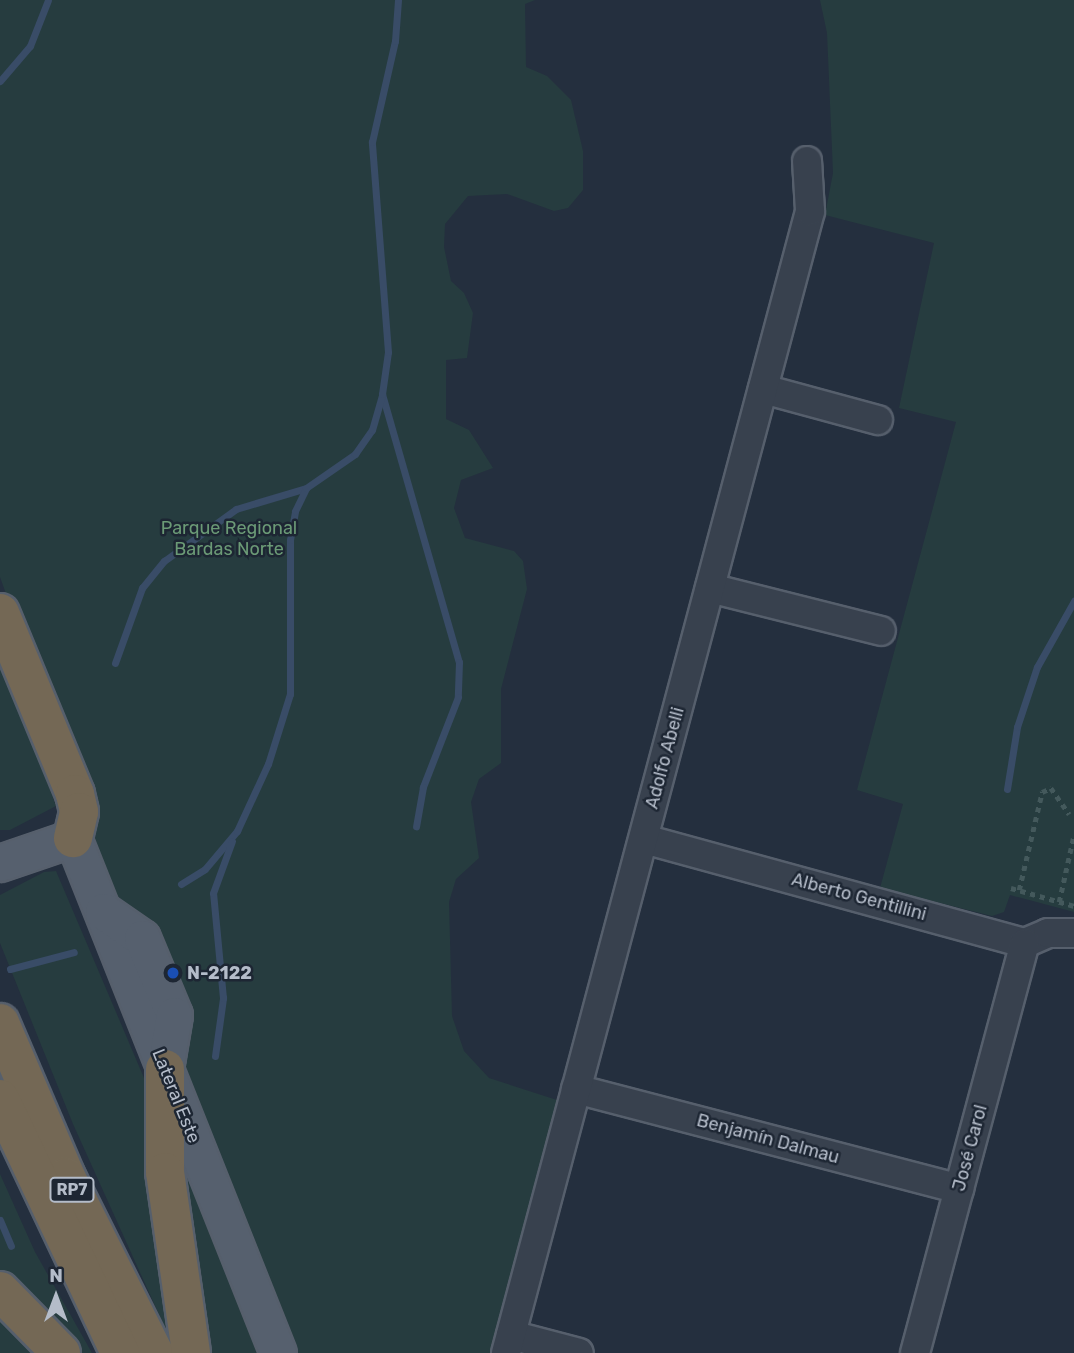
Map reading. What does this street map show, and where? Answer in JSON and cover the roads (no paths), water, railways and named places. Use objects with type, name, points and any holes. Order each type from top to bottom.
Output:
[{"type":"highway","points":[[0,613],[75,794],[79,812],[74,838]]},
{"type":"highway","name":"RP7","points":[[0,1023],[66,1177],[154,1353]]},
{"type":"highway","points":[[165,1069],[164,1172],[191,1353]]},
{"type":"highway","name":"RP7","points":[[0,1099],[120,1353]]},
{"type":"highway","points":[[0,1291],[61,1353]]},
{"type":"main road","points":[[9,860],[74,838],[103,911],[142,938],[174,1015],[165,1069]]},
{"type":"main road","name":"Lateral Este","points":[[165,1069],[278,1353]]},
{"type":"street","name":"Adolfo Abelli","points":[[509,1344],[810,211],[807,161]]},
{"type":"street","points":[[763,389],[878,420]]},
{"type":"street","points":[[710,588],[881,632]]},
{"type":"street","name":"Alberto Gentillini","points":[[644,839],[1025,943]]},
{"type":"street","points":[[1025,943],[1048,933],[1074,933]]},
{"type":"street","name":"José Carol","points":[[915,1353],[1025,943]]},
{"type":"street","name":"Benjamín Dalmau","points":[[576,1089],[959,1189]]},
{"type":"street","points":[[509,1344],[579,1353]]},
{"type":"waterway","points":[[0,81],[30,46],[48,0]]},
{"type":"waterway","points":[[181,884],[205,869],[237,831],[268,764],[290,694],[290,540],[295,511],[306,488],[355,454],[372,430],[382,394],[388,352],[372,142],[395,41],[398,0]]},
{"type":"waterway","points":[[382,394],[459,662],[458,697],[423,787],[416,826]]},
{"type":"waterway","points":[[115,663],[142,588],[164,561],[236,509],[306,488]]},
{"type":"waterway","points":[[1007,789],[1017,727],[1037,667],[1074,601]]},
{"type":"waterway","points":[[215,1056],[223,998],[213,893],[232,841]]},
{"type":"waterway","points":[[10,969],[74,952]]},
{"type":"waterway","points":[[0,1220],[11,1246]]},
{"type":"place","name":"N-2122","points":[[173,973]]},
{"type":"park label","name":"Parque Regional Bardas Norte","points":[[229,539]]}]
